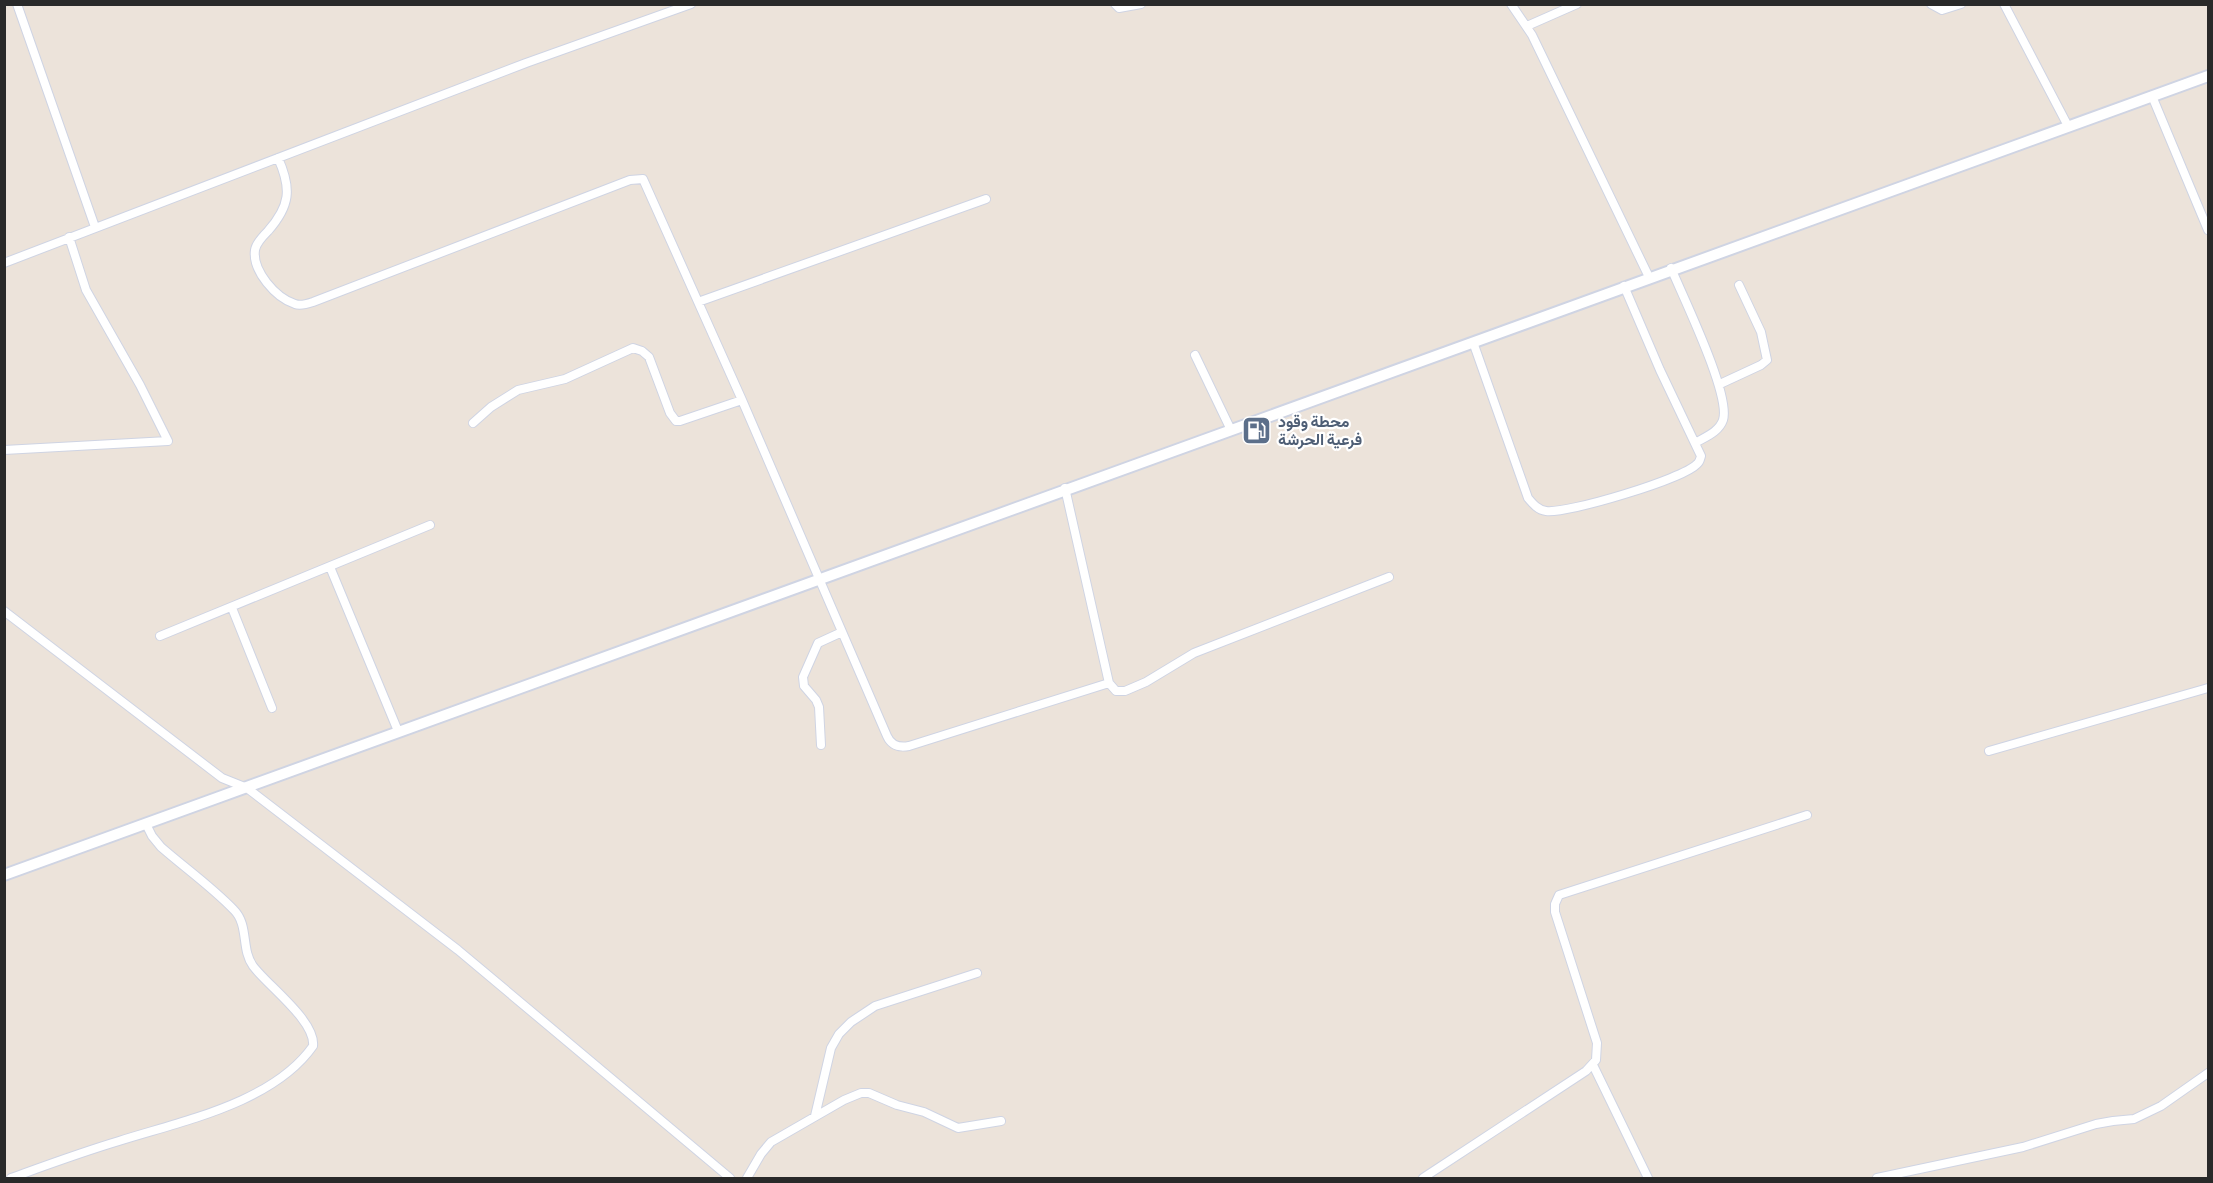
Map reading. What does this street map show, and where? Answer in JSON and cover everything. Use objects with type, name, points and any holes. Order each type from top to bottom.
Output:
[{"type":"street","points":[[17,4],[95,228]]},
{"type":"street","points":[[1115,4],[1119,8],[1141,4]]},
{"type":"street","points":[[1511,4],[1527,26],[1649,277]]},
{"type":"street","points":[[1527,26],[1576,4]]},
{"type":"street","points":[[1930,4],[1942,10],[1961,4]]},
{"type":"street","points":[[2004,4],[2068,126]]},
{"type":"street","points":[[4,263],[526,63],[686,5]]},
{"type":"street","points":[[4,875],[1671,268],[2208,76]]},
{"type":"street","points":[[2152,96],[2208,230]]},
{"type":"street","points":[[278,158],[288,191],[285,207],[257,243],[254,251],[257,264],[266,281],[285,299],[296,305],[335,295],[638,178],[644,181],[742,400],[889,741],[900,747],[909,746],[1109,683]]},
{"type":"street","points":[[698,302],[986,199]]},
{"type":"street","points":[[4,450],[168,441],[86,290],[69,237]]},
{"type":"street","points":[[1671,268],[1720,384],[1725,408],[1722,421],[1714,432],[1695,443]]},
{"type":"street","points":[[1720,384],[1767,360],[1761,332],[1739,285]]},
{"type":"street","points":[[1473,342],[1528,498],[1543,511],[1594,503],[1678,475],[1699,463],[1701,456],[1624,286]]},
{"type":"street","points":[[473,423],[518,390],[565,379],[633,348],[649,357],[671,415],[676,421],[742,400]]},
{"type":"street","points":[[1195,355],[1231,430]]},
{"type":"street","points":[[1065,488],[1109,683],[1112,689],[1119,692],[1156,677],[1194,653],[1389,577]]},
{"type":"street","points":[[160,636],[430,525]]},
{"type":"street","points":[[330,567],[398,731]]},
{"type":"street","points":[[232,608],[272,708]]},
{"type":"street","points":[[4,611],[222,778],[247,788],[458,950],[730,1179]]},
{"type":"street","points":[[821,745],[819,707],[804,686],[803,677],[816,646],[822,640],[842,632]]},
{"type":"street","points":[[1989,751],[2208,688]]},
{"type":"street","points":[[1422,1179],[1593,1065],[1598,1049],[1555,912],[1558,896],[1807,815]]},
{"type":"street","points":[[11,1179],[69,1157],[228,1108],[292,1069],[313,1046],[313,1038],[299,1016],[251,963],[243,927],[235,911],[161,847],[146,824]]},
{"type":"street","points":[[815,1116],[831,1048],[851,1022],[875,1006],[977,973]]},
{"type":"street","points":[[1593,1065],[1648,1179]]},
{"type":"street","points":[[1877,1179],[2023,1147],[2104,1122],[2134,1119],[2161,1106],[2208,1073]]},
{"type":"street","points":[[747,1179],[761,1154],[771,1143],[844,1100],[865,1092],[924,1112],[958,1128],[1001,1121]]},
{"type":"place","name":"محطة وقود فرعية الحرشة","points":[[1257,430]]}]
